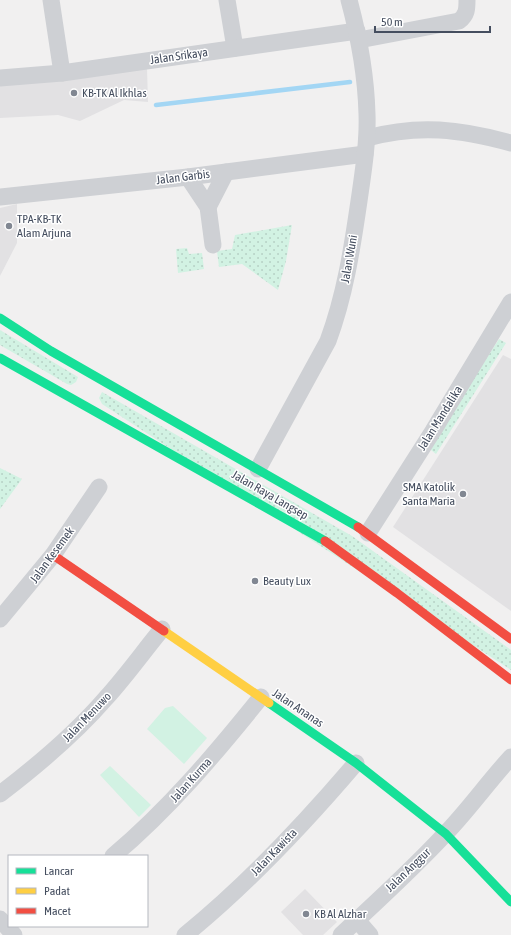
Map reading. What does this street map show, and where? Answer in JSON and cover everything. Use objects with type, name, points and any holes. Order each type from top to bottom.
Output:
[{"type":"main road","name":"Jalan Raya Langsep","points":[[0,318],[51,351],[368,533],[511,639]]},
{"type":"main road","name":"Jalan Raya Langsep","points":[[2,365],[138,435],[336,548],[511,680]]},
{"type":"main road","points":[[81,405],[96,376]]},
{"type":"main road","name":"Jalan Ananas","points":[[53,555],[356,763],[446,834],[511,902]]},
{"type":"street","points":[[51,0],[62,73]]},
{"type":"street","points":[[227,0],[235,48]]},
{"type":"street","name":"Jalan Wuni","points":[[258,469],[318,362],[336,318],[348,270],[366,146],[365,84],[358,35],[349,0]]},
{"type":"street","name":"Jalan Srikaya","points":[[0,78],[62,73],[235,48],[358,35],[459,21],[467,12],[467,0]]},
{"type":"street","name":"Jalan Garbis","points":[[0,197],[226,172],[366,146],[400,131],[439,129],[486,136],[511,143]]},
{"type":"street","points":[[208,207],[226,172]]},
{"type":"street","points":[[188,177],[208,207],[213,245]]},
{"type":"street","name":"Jalan Mandalika","points":[[368,533],[433,431],[511,302]]},
{"type":"street","name":"Jalan Kesemek","points":[[0,620],[53,555],[99,487]]},
{"type":"street","name":"Jalan Menuwo","points":[[0,794],[47,756],[78,728],[106,698],[162,629]]},
{"type":"street","name":"Jalan Kurma","points":[[114,855],[163,811],[186,787],[217,752],[261,697]]},
{"type":"street","name":"Jalan Anggur","points":[[341,935],[446,834],[473,803],[491,778],[511,757]]},
{"type":"street","name":"Jalan Kawista","points":[[185,935],[230,896],[268,860],[356,763]]},
{"type":"street","name":"Jalan Anggur","points":[[473,803],[496,786],[511,771]]},
{"type":"street","points":[[0,919],[8,925]]},
{"type":"street","points":[[357,920],[370,935]]},
{"type":"shaded area","name":"KB-TK Al Ikhlas","points":[[147,68],[148,102],[124,100],[80,121],[58,115],[0,118],[0,86]]},
{"type":"shaded area","name":"TPA-KB-TK Alam Arjuna","points":[[17,204],[17,243],[0,276],[0,208]]},
{"type":"shaded area","name":"SMA Katolik Santa Maria","points":[[503,355],[511,359],[511,611],[393,527]]},
{"type":"shaded area","name":"KB Al Alzhar","points":[[305,889],[337,922],[323,935],[303,935],[281,912]]},
{"type":"green space","points":[[292,225],[286,261],[278,290],[242,264],[219,267],[217,251],[232,249],[235,235]]},
{"type":"green space","points":[[187,248],[189,254],[202,253],[204,269],[178,273],[176,249]]},
{"type":"green space","points":[[0,330],[78,377],[76,382],[71,385],[67,384],[0,345]]},
{"type":"green space","points":[[499,339],[506,343],[436,454],[431,450],[430,446]]},
{"type":"green space","points":[[102,392],[352,536],[511,650],[511,670],[102,404],[99,398]]},
{"type":"green space","points":[[0,468],[22,479],[0,509]]},
{"type":"green space","points":[[173,706],[207,738],[184,764],[147,729],[165,708]]},
{"type":"green space","points":[[110,766],[151,805],[139,817],[100,775]]},
{"type":"waterway","points":[[156,105],[350,82]]},
{"type":"traffic: fast","points":[[0,318],[51,351],[358,527]]},
{"type":"traffic: fast","points":[[0,358],[325,541]]},
{"type":"traffic: fast","points":[[269,703],[356,763],[446,834],[511,902]]},
{"type":"traffic: slow","points":[[164,631],[269,703]]},
{"type":"traffic: jam","points":[[358,527],[511,639]]},
{"type":"traffic: jam","points":[[325,541],[397,593],[511,680]]},
{"type":"traffic: jam","points":[[53,555],[164,631]]},
{"type":"place","name":"KB-TK Al Ikhlas","points":[[74,93]]},
{"type":"place","name":"TPA-KB-TK Alam Arjuna","points":[[9,226]]},
{"type":"place","name":"SMA Katolik Santa Maria","points":[[463,494]]},
{"type":"place","name":"Beauty Lux","points":[[255,581]]},
{"type":"place","name":"KB Al Alzhar","points":[[306,914]]}]
